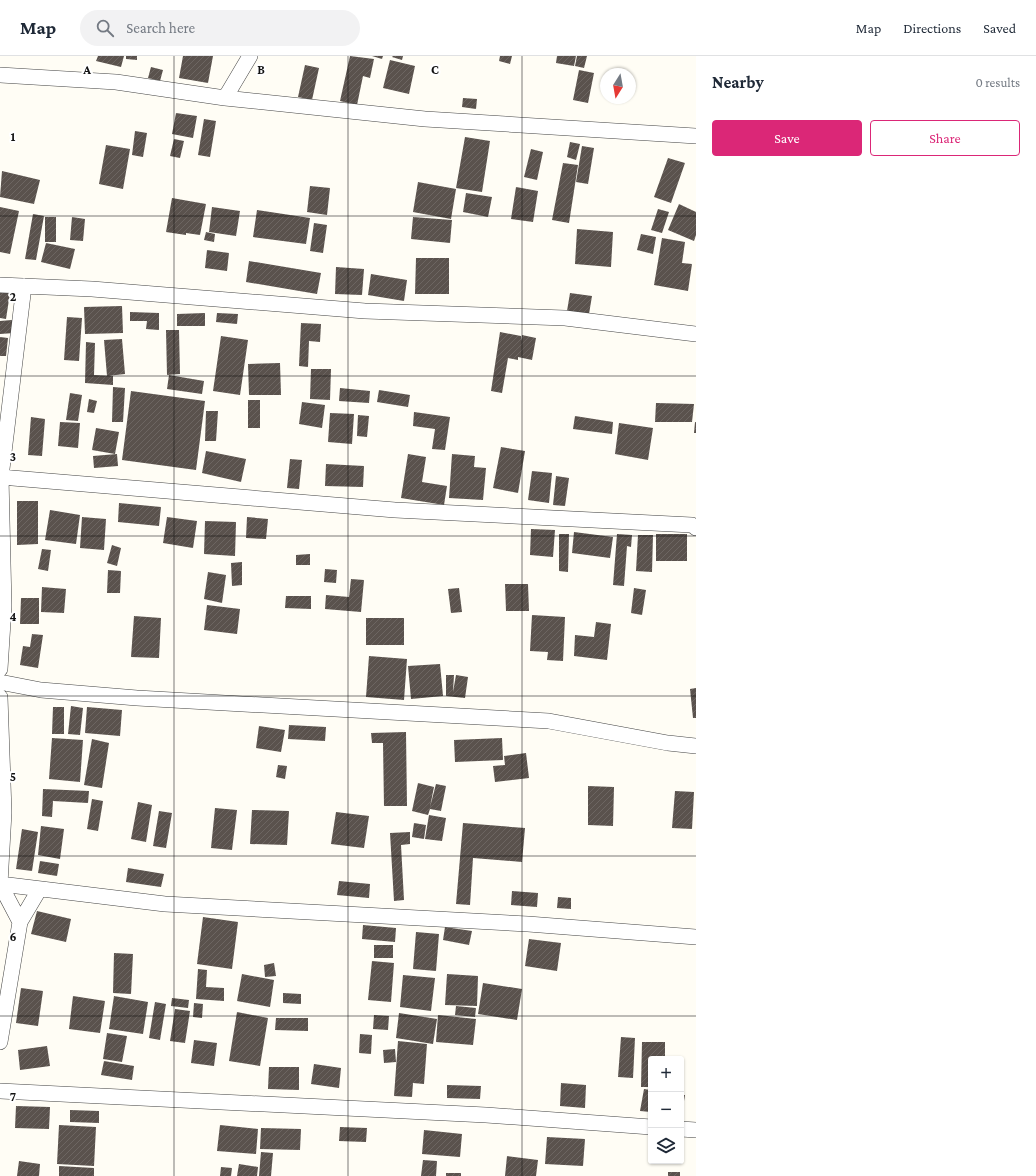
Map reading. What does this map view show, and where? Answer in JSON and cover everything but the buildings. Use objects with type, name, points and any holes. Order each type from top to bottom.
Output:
[{"type":"street","points":[[225,98],[250,56]]},
{"type":"street","points":[[0,75],[116,82],[225,98],[425,119],[696,136]]},
{"type":"street","points":[[0,285],[92,289],[365,311],[565,318],[696,334]]},
{"type":"street","points":[[0,669],[4,606],[1,477],[24,286]]},
{"type":"street","points":[[1,477],[395,510],[692,525],[696,528]]},
{"type":"street","points":[[0,682],[40,690],[136,698],[549,721],[668,744],[696,746]]},
{"type":"street","points":[[0,697],[4,812],[0,884],[20,922]]},
{"type":"street","points":[[0,884],[39,890],[165,904],[520,923],[696,937]]},
{"type":"street","points":[[0,1042],[20,922],[39,890]]},
{"type":"street","points":[[0,1091],[486,1115],[648,1127]]},
{"type":"street","points":[[684,1129],[696,1130]]}]
